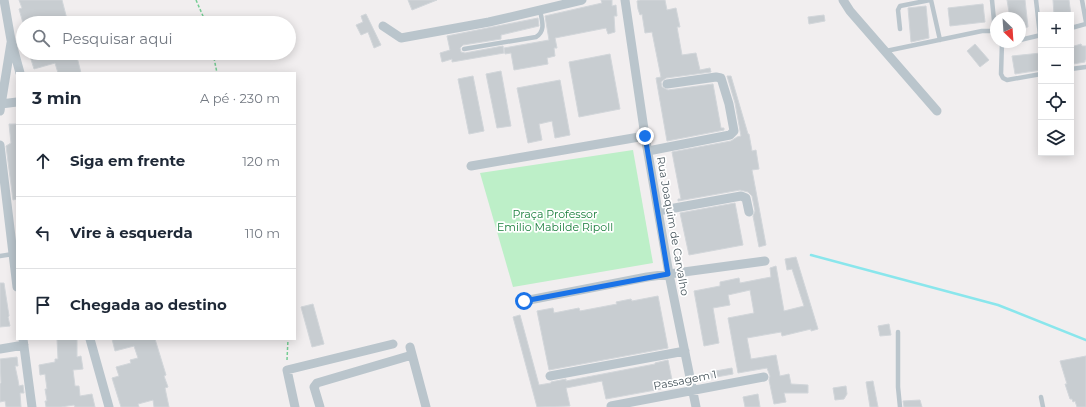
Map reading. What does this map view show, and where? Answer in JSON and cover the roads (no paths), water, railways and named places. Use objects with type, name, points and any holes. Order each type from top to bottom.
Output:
[{"type":"street","points":[[4,0],[11,40],[16,58]]},
{"type":"street","points":[[382,26],[401,38],[489,22],[582,0]]},
{"type":"street","name":"Rua Joaquim de Carvalho","points":[[625,0],[645,136],[668,274],[696,407]]},
{"type":"street","points":[[843,0],[850,11],[937,111]]},
{"type":"street","points":[[11,40],[1,107],[16,102]]},
{"type":"street","points":[[16,60],[20,72]]},
{"type":"street","points":[[648,151],[730,134],[734,131],[730,104],[721,78],[716,77],[667,84]]},
{"type":"street","points":[[472,166],[645,136]]},
{"type":"street","points":[[0,145],[16,279]]},
{"type":"street","points":[[658,210],[741,196],[746,198],[749,212]]},
{"type":"street","points":[[524,301],[668,274],[765,260]]},
{"type":"street","points":[[90,340],[108,407]]},
{"type":"street","points":[[0,349],[24,342],[32,407]]},
{"type":"street","points":[[294,407],[287,370],[393,344]]},
{"type":"street","points":[[320,407],[314,387],[317,383],[411,351],[426,407]]},
{"type":"street","points":[[550,376],[685,351]]},
{"type":"street","name":"Passagem 1","points":[[611,406],[693,392],[764,377]]},
{"type":"lane","points":[[900,29],[898,10],[900,6],[931,0],[940,40]]},
{"type":"lane","points":[[992,0],[994,12]]},
{"type":"lane","points":[[1036,0],[1038,14]]},
{"type":"lane","points":[[1074,27],[1086,23],[1082,0]]},
{"type":"lane","points":[[464,49],[536,38],[543,31],[540,10]]},
{"type":"lane","points":[[886,52],[982,31],[990,31]]},
{"type":"lane","points":[[1026,39],[1038,36]]},
{"type":"lane","points":[[1003,48],[1001,74],[1003,78],[1007,80],[1038,75]]},
{"type":"lane","points":[[1074,69],[1086,67]]},
{"type":"lane","points":[[0,256],[13,254]]},
{"type":"lane","points":[[898,332],[898,387],[900,407]]},
{"type":"lane","points":[[1042,397],[1043,407]]},
{"type":"waterway","points":[[811,255],[998,305],[1086,340]]},
{"type":"park label","name":"Praça Professor Emilio Mabilde Ripoll","points":[[555,220]]}]
